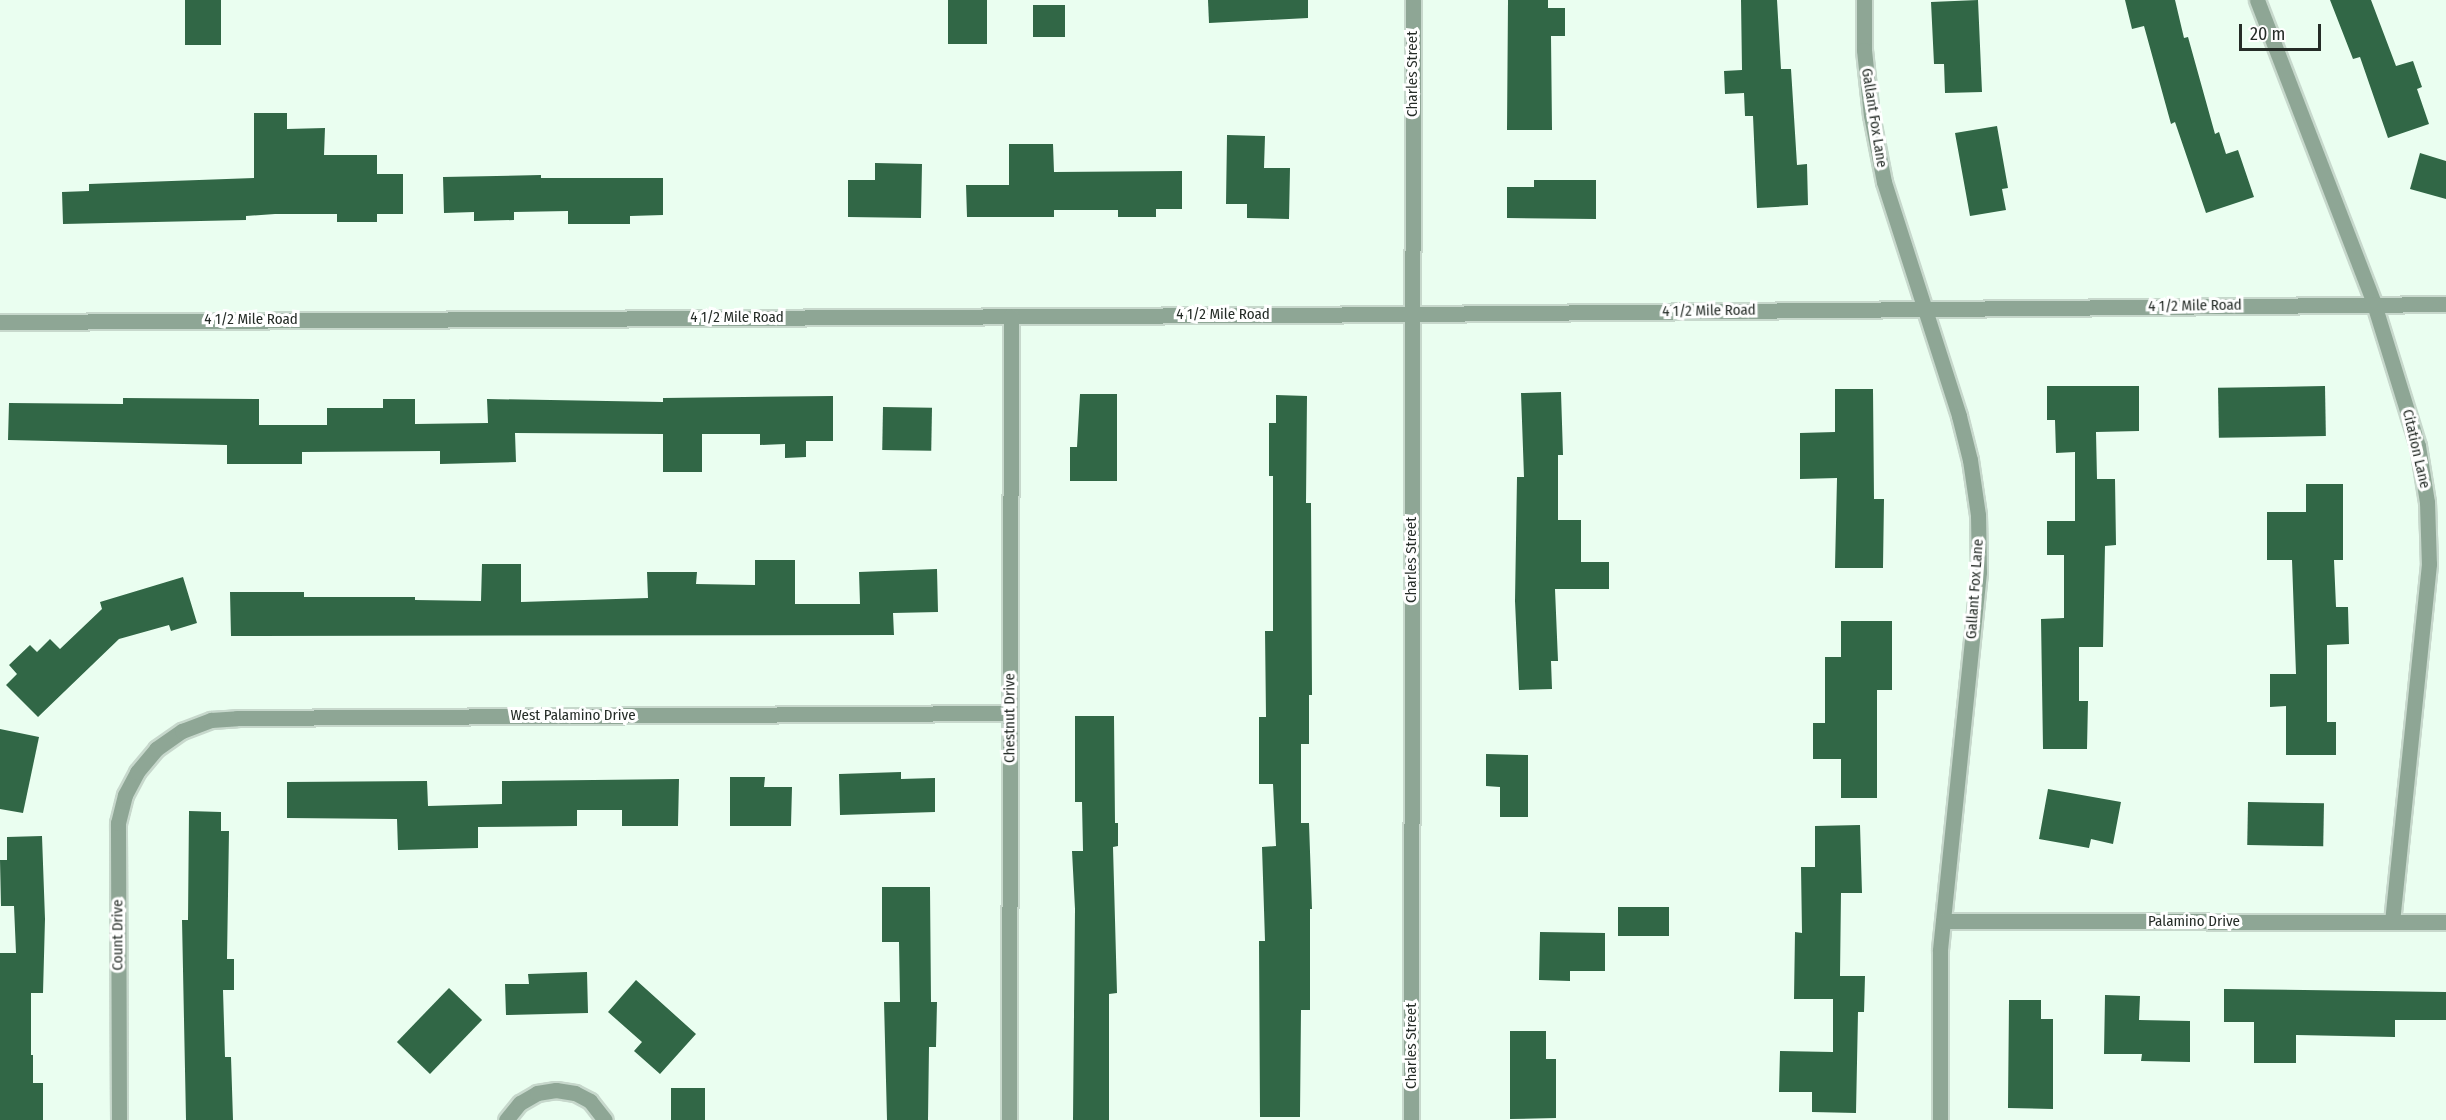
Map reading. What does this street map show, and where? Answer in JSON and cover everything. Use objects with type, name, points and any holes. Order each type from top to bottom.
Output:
[{"type":"street","name":"Charles Street","points":[[1412,1120],[1413,0]]},
{"type":"street","name":"Gallant Fox Lane","points":[[1864,0],[1864,50],[1870,115],[1884,182],[1970,460],[1978,515],[1979,572],[1943,921],[1940,1120]]},
{"type":"street","name":"Citation Lane","points":[[2257,0],[2374,304],[2418,446],[2427,502],[2429,564],[2392,922]]},
{"type":"street","name":"4 1/2 Mile Road","points":[[0,322],[1413,314],[2446,304]]},
{"type":"street","name":"Chestnut Drive","points":[[1009,1120],[1011,316]]},
{"type":"street","name":"West Palamino Drive","points":[[149,758],[156,749],[182,731],[211,720],[237,718],[1010,713]]},
{"type":"street","name":"Count Drive","points":[[119,1120],[118,823],[125,795],[137,772],[149,758]]},
{"type":"street","name":"Palamino Drive","points":[[1943,921],[2446,922]]},
{"type":"street","points":[[506,1120],[520,1103],[537,1093],[556,1090],[575,1093],[590,1101],[605,1120]]},
{"type":"building","points":[[185,0],[221,0],[221,45],[185,45]]},
{"type":"building","points":[[948,0],[987,0],[987,44],[948,44]]},
{"type":"building","points":[[1208,0],[1308,0],[1308,18],[1209,23]]},
{"type":"building","points":[[1508,0],[1548,0],[1548,8],[1565,8],[1565,36],[1551,36],[1552,130],[1507,130]]},
{"type":"building","points":[[1741,0],[1777,0],[1781,69],[1791,69],[1797,165],[1807,164],[1808,205],[1757,208],[1753,116],[1745,116],[1744,93],[1725,94],[1724,71],[1742,70]]},
{"type":"building","points":[[1978,0],[1982,92],[1945,93],[1944,64],[1934,64],[1931,2]]},
{"type":"building","points":[[2125,0],[2175,0],[2184,38],[2188,37],[2215,134],[2219,132],[2226,154],[2238,150],[2254,197],[2206,213],[2175,122],[2171,124],[2144,26],[2132,29]]},
{"type":"building","points":[[2330,0],[2371,0],[2396,66],[2413,61],[2422,87],[2417,89],[2429,124],[2388,138],[2360,57],[2353,59]]},
{"type":"building","points":[[1033,5],[1065,5],[1065,37],[1033,37]]},
{"type":"building","points":[[254,113],[287,113],[287,129],[325,128],[324,155],[377,155],[377,174],[403,174],[403,214],[377,214],[377,222],[337,222],[337,214],[275,214],[246,216],[246,220],[63,224],[62,192],[89,191],[89,184],[254,178]]},
{"type":"building","points":[[1997,126],[2008,188],[2002,189],[2006,210],[1970,216],[1955,133]]},
{"type":"building","points":[[1227,135],[1265,136],[1264,168],[1290,168],[1289,219],[1247,218],[1247,204],[1226,204]]},
{"type":"building","points":[[1009,144],[1053,144],[1054,172],[1182,171],[1182,209],[1156,209],[1156,217],[1118,217],[1118,210],[1054,210],[1054,217],[967,217],[966,185],[1009,185]]},
{"type":"building","points":[[2420,153],[2446,161],[2446,199],[2410,189]]},
{"type":"building","points":[[875,163],[922,164],[921,218],[848,217],[848,180],[875,180]]},
{"type":"building","points":[[541,175],[541,178],[663,178],[663,215],[630,216],[630,224],[568,224],[568,211],[514,212],[514,220],[474,221],[474,212],[444,213],[443,177]]},
{"type":"building","points":[[1534,180],[1596,180],[1596,219],[1507,218],[1507,187],[1534,187]]},
{"type":"building","points":[[2047,386],[2139,386],[2139,431],[2096,432],[2097,479],[2115,479],[2116,545],[2105,546],[2103,647],[2079,647],[2079,701],[2088,701],[2087,749],[2043,749],[2041,619],[2064,618],[2064,555],[2047,555],[2047,521],[2075,521],[2075,452],[2056,453],[2055,420],[2047,420]]},
{"type":"building","points":[[2325,386],[2326,436],[2219,438],[2218,388]]},
{"type":"building","points":[[1835,389],[1873,389],[1874,499],[1884,499],[1883,568],[1835,568],[1837,478],[1800,479],[1800,433],[1835,432]]},
{"type":"building","points":[[1561,392],[1563,455],[1558,455],[1558,520],[1581,520],[1581,562],[1609,562],[1609,589],[1555,589],[1558,661],[1551,661],[1552,689],[1519,690],[1515,601],[1517,477],[1524,477],[1521,393]]},
{"type":"building","points":[[1080,394],[1117,394],[1117,481],[1070,481],[1070,447],[1077,447]]},
{"type":"building","points":[[1276,395],[1307,396],[1306,503],[1311,503],[1312,695],[1309,695],[1309,744],[1301,744],[1301,823],[1309,823],[1312,909],[1310,909],[1310,1010],[1301,1010],[1300,1117],[1260,1117],[1259,941],[1265,941],[1262,847],[1276,846],[1273,784],[1259,784],[1259,717],[1266,717],[1265,631],[1273,631],[1273,476],[1269,476],[1269,423],[1276,423]]},
{"type":"building","points":[[833,396],[833,441],[806,441],[806,457],[785,458],[785,444],[760,445],[760,434],[702,434],[702,472],[663,472],[663,434],[515,433],[516,462],[440,464],[440,451],[302,452],[302,464],[227,464],[227,445],[8,440],[9,403],[123,404],[123,398],[259,399],[259,425],[327,425],[327,408],[383,408],[383,399],[415,399],[415,424],[488,423],[487,399],[663,402],[663,398]]},
{"type":"building","points":[[883,407],[932,408],[931,451],[882,450]]},
{"type":"building","points":[[2306,484],[2343,484],[2343,560],[2334,560],[2336,607],[2348,607],[2349,644],[2327,645],[2327,722],[2336,722],[2336,755],[2286,755],[2286,706],[2270,707],[2270,674],[2296,674],[2292,560],[2267,560],[2267,512],[2306,512]]},
{"type":"building","points":[[755,560],[795,560],[795,604],[860,604],[859,572],[937,569],[938,612],[893,613],[894,635],[231,636],[230,592],[304,592],[304,597],[415,597],[415,600],[481,601],[482,564],[521,564],[521,602],[648,598],[647,572],[697,572],[696,584],[755,585]]},
{"type":"building","points":[[183,577],[197,623],[171,631],[169,625],[119,639],[38,717],[6,685],[17,674],[9,665],[30,645],[37,652],[50,639],[60,649],[102,609],[100,602]]},
{"type":"building","points":[[1841,621],[1892,621],[1892,690],[1877,690],[1877,798],[1841,798],[1841,759],[1813,759],[1813,723],[1825,723],[1825,657],[1841,657]]},
{"type":"building","points":[[1075,716],[1114,716],[1115,823],[1118,823],[1118,846],[1113,847],[1117,993],[1109,994],[1109,1120],[1073,1120],[1075,909],[1072,851],[1083,851],[1082,802],[1075,802]]},
{"type":"building","points":[[0,729],[39,737],[23,813],[0,809]]},
{"type":"building","points":[[1486,754],[1528,755],[1528,817],[1500,817],[1500,787],[1486,786]]},
{"type":"building","points":[[901,772],[901,779],[935,778],[935,812],[840,815],[839,774]]},
{"type":"building","points":[[730,777],[765,777],[764,787],[792,787],[791,826],[730,826]]},
{"type":"building","points":[[679,779],[678,826],[622,826],[622,810],[577,810],[577,826],[478,827],[478,848],[398,850],[397,819],[287,818],[287,782],[427,781],[428,806],[502,804],[502,781]]},
{"type":"building","points":[[2048,789],[2121,802],[2113,844],[2091,839],[2089,848],[2039,839]]},
{"type":"building","points":[[2248,802],[2324,803],[2323,846],[2247,845]]},
{"type":"building","points":[[189,811],[221,812],[221,831],[229,831],[227,959],[234,959],[234,990],[223,990],[225,1057],[231,1057],[233,1120],[186,1120],[182,920],[188,920]]},
{"type":"building","points":[[1860,825],[1862,893],[1841,893],[1840,976],[1865,976],[1864,1012],[1858,1012],[1856,1113],[1812,1112],[1812,1092],[1779,1092],[1780,1051],[1833,1052],[1833,999],[1794,999],[1795,932],[1802,933],[1801,867],[1815,867],[1815,826]]},
{"type":"building","points":[[42,836],[45,919],[43,993],[31,993],[31,1055],[33,1055],[33,1083],[43,1083],[43,1120],[0,1120],[0,953],[16,953],[14,906],[1,906],[0,860],[7,860],[7,837]]},
{"type":"building","points":[[882,887],[930,887],[931,1002],[937,1002],[936,1047],[929,1047],[928,1120],[887,1120],[884,1002],[900,1002],[899,942],[882,942]]},
{"type":"building","points":[[1618,907],[1669,907],[1669,936],[1618,936]]},
{"type":"building","points":[[1540,932],[1605,933],[1605,971],[1570,971],[1570,981],[1539,980]]},
{"type":"building","points":[[587,972],[588,1013],[506,1015],[505,984],[529,984],[528,974]]},
{"type":"building","points":[[636,980],[696,1034],[660,1074],[634,1051],[642,1042],[608,1012]]},
{"type":"building","points":[[449,988],[482,1020],[430,1074],[397,1042]]},
{"type":"building","points":[[2224,989],[2446,992],[2446,1020],[2395,1020],[2395,1037],[2296,1035],[2296,1063],[2254,1063],[2254,1022],[2224,1022]]},
{"type":"building","points":[[2105,995],[2140,996],[2139,1020],[2190,1021],[2190,1062],[2141,1061],[2142,1054],[2104,1054]]},
{"type":"building","points":[[2009,1000],[2041,1000],[2041,1019],[2053,1019],[2053,1109],[2008,1108]]},
{"type":"building","points":[[1510,1031],[1546,1031],[1546,1059],[1556,1059],[1556,1118],[1510,1119]]},
{"type":"building","points":[[671,1088],[705,1088],[705,1120],[671,1120]]}]
